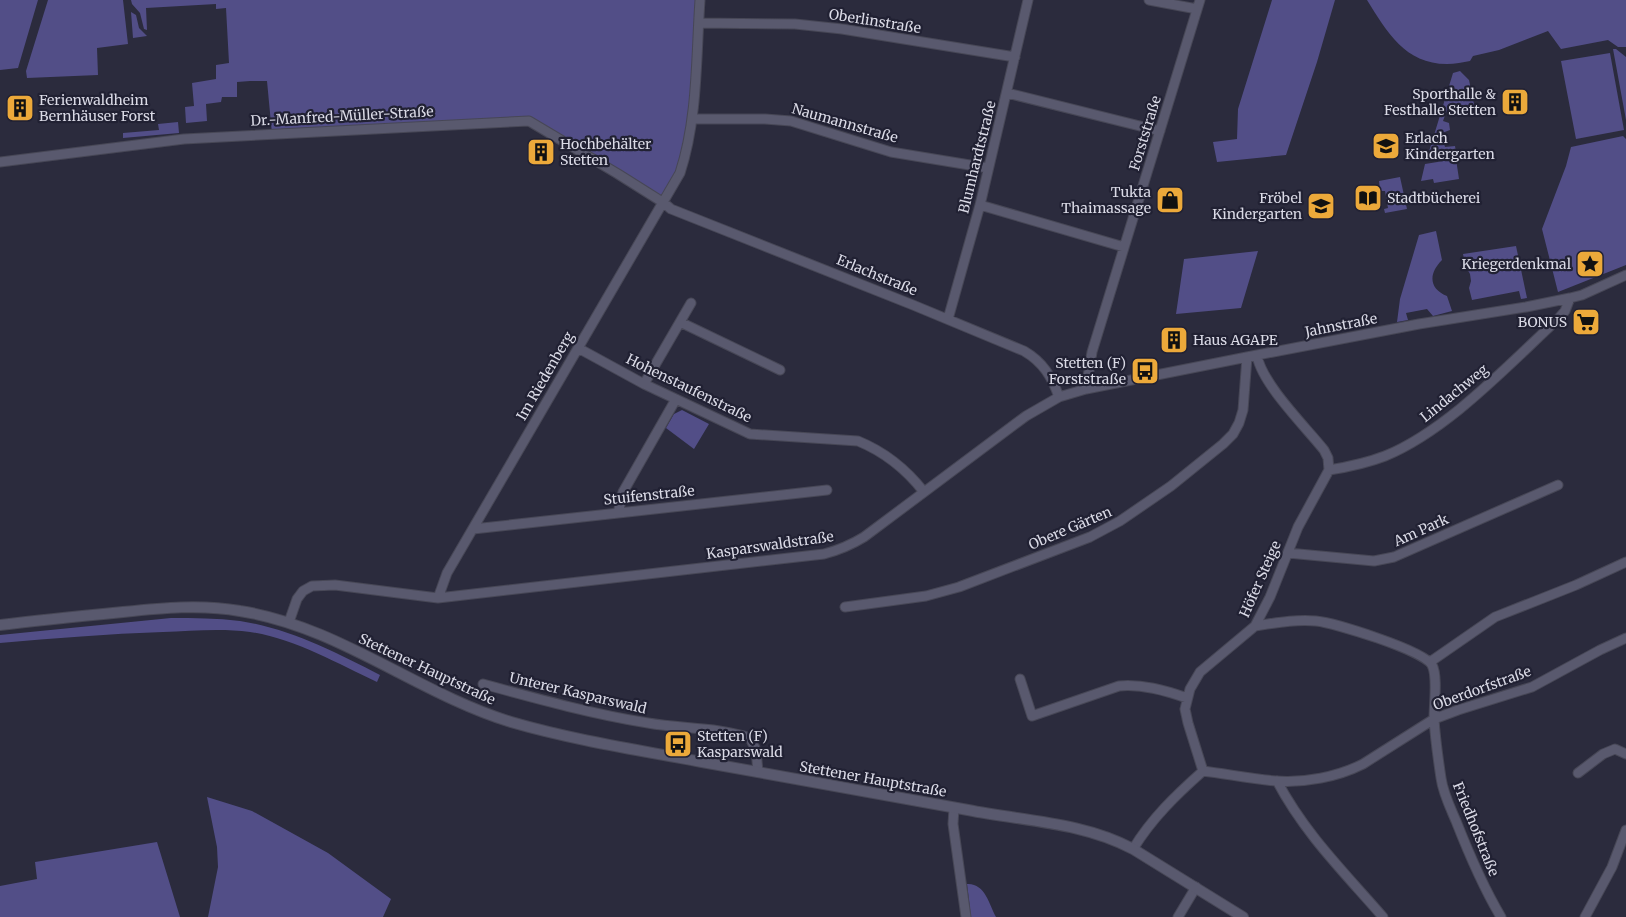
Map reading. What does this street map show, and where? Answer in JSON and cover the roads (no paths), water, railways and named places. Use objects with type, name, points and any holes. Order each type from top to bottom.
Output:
[{"type":"street","name":"Im Riedenberg","points":[[438,598],[447,573],[680,173],[686,155],[693,119],[700,0]]},
{"type":"street","name":"Blumhardtstraße","points":[[948,319],[980,205],[1028,0]]},
{"type":"street","points":[[1148,0],[1198,4]]},
{"type":"street","name":"Forststraße","points":[[1086,390],[1092,352],[1198,4]]},
{"type":"street","name":"Oberlinstraße","points":[[699,23],[819,26],[1015,57]]},
{"type":"street","points":[[1007,93],[1160,131]]},
{"type":"street","name":"Naumannstraße","points":[[693,119],[764,118],[791,120],[891,152],[988,168]]},
{"type":"street","name":"Dr.-Manfred-Müller-Straße","points":[[0,162],[184,139],[529,121],[664,203]]},
{"type":"street","name":"Erlachstraße","points":[[664,203],[671,209],[948,319],[1031,355],[1050,375],[1059,397]]},
{"type":"street","points":[[980,205],[1124,247]]},
{"type":"street","name":"Jahnstraße","points":[[1059,397],[1247,357],[1570,298],[1582,295],[1626,275]]},
{"type":"street","name":"Lindachweg","points":[[1329,470],[1351,466],[1384,456],[1425,434],[1445,420],[1498,375],[1558,319],[1565,311],[1570,298]]},
{"type":"street","points":[[644,384],[691,303]]},
{"type":"street","points":[[680,322],[780,370]]},
{"type":"street","name":"Hohenstaufenstraße","points":[[578,348],[644,384],[750,434],[858,441],[871,446],[894,461],[924,492]]},
{"type":"street","points":[[1257,356],[1266,379],[1324,450],[1328,458],[1329,470]]},
{"type":"street","name":"Obere Gärten","points":[[845,607],[926,596],[959,587],[1090,537],[1120,522],[1171,486],[1233,434],[1243,410],[1247,357]]},
{"type":"street","name":"Kasparswaldstraße","points":[[438,598],[824,554],[849,546],[864,537],[1026,416],[1059,397]]},
{"type":"street","points":[[618,513],[623,492],[676,399]]},
{"type":"street","name":"Höfer Steige","points":[[1186,698],[1200,672],[1255,626],[1270,597],[1298,527],[1329,470]]},
{"type":"street","name":"Am Park","points":[[1288,553],[1374,561],[1394,557],[1558,485]]},
{"type":"street","name":"Stuifenstraße","points":[[474,529],[827,490]]},
{"type":"street","points":[[1255,626],[1296,621],[1329,623],[1399,647],[1430,662],[1494,617],[1626,562]]},
{"type":"street","points":[[289,622],[297,599],[303,591],[312,586],[335,585],[438,598]]},
{"type":"street","name":"Stettener Hauptstraße","points":[[0,625],[161,608],[198,607],[238,610],[289,622],[343,645],[476,710],[510,722],[613,745],[954,808],[1073,827],[1117,840],[1243,917]]},
{"type":"street","name":"Oberdorfstraße","points":[[1203,771],[1277,781],[1310,779],[1351,770],[1434,719],[1532,687],[1626,638]]},
{"type":"street","name":"Friedhofstraße","points":[[1430,662],[1434,668],[1435,675],[1434,719],[1441,781],[1446,798],[1473,863],[1501,917]]},
{"type":"street","points":[[1020,679],[1032,716],[1119,686],[1145,686],[1186,698],[1185,709],[1188,722],[1203,771],[1166,805],[1140,837],[1133,849]]},
{"type":"street","name":"Unterer Kasparswald","points":[[484,684],[608,716],[678,727],[731,731],[750,738],[756,750],[758,772]]},
{"type":"street","points":[[1578,773],[1603,754],[1615,749],[1626,754]]},
{"type":"street","points":[[1277,781],[1291,807],[1308,832],[1383,917]]},
{"type":"street","points":[[954,808],[953,824],[966,917]]},
{"type":"street","points":[[1585,917],[1612,867],[1626,830]]},
{"type":"street","points":[[1178,917],[1196,887]]},
{"type":"place","name":"Sporthalle & Festhalle Stetten","points":[[1515,102]]},
{"type":"place","name":"Ferienwaldheim Bernhäuser Forst","points":[[20,108]]},
{"type":"place","name":"Erlach Kindergarten","points":[[1386,146]]},
{"type":"place","name":"Hochbehälter Stetten","points":[[541,152]]},
{"type":"place","name":"Stadtbücherei","points":[[1368,198]]},
{"type":"place","name":"Tukta Thaimassage","points":[[1170,200]]},
{"type":"place","name":"Fröbel Kindergarten","points":[[1321,206]]},
{"type":"place","name":"Kriegerdenkmal","points":[[1590,264]]},
{"type":"place","name":"BONUS","points":[[1586,322]]},
{"type":"place","name":"Haus AGAPE","points":[[1174,340]]},
{"type":"place","name":"Stetten (F) Forststraße","points":[[1145,371]]},
{"type":"place","name":"Stetten (F) Kasparswald","points":[[678,744]]}]
